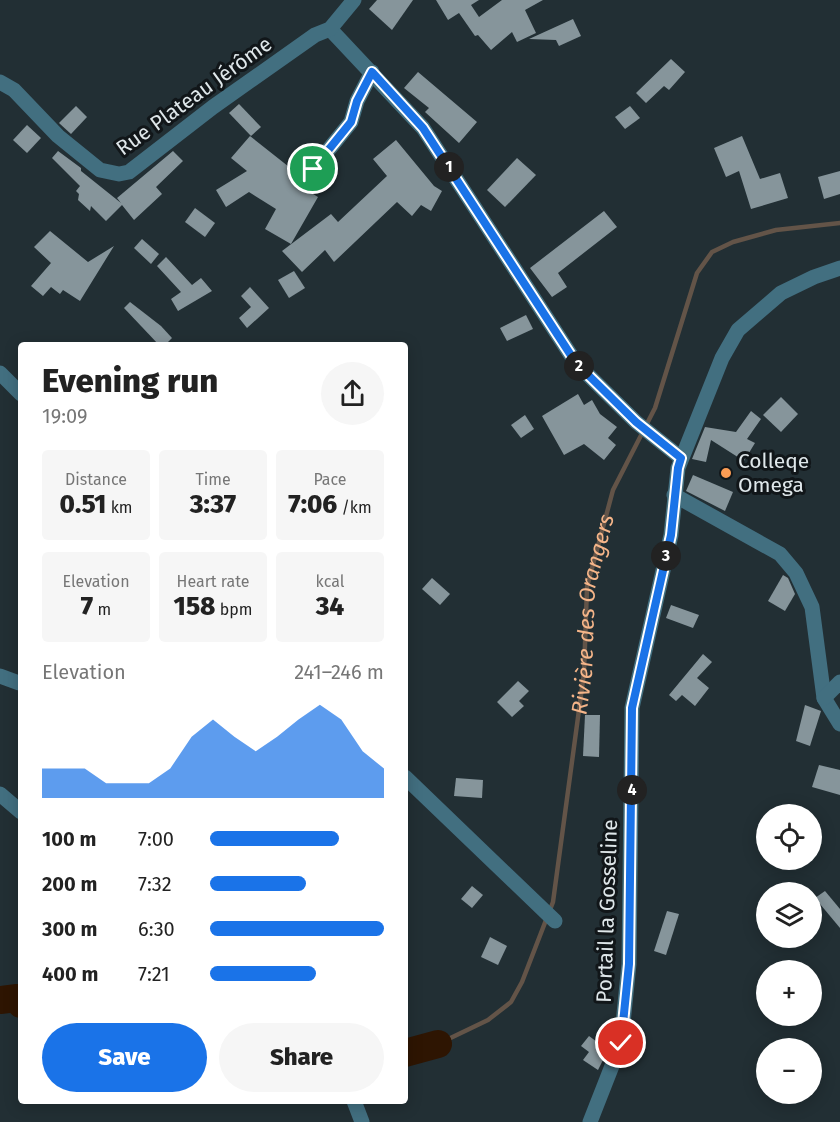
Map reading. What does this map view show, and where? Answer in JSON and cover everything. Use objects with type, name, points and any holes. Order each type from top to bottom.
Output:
[{"type":"street","name":"Rue Plateau Jérôme","points":[[0,82],[14,90],[58,136],[100,170],[119,174],[129,172],[213,107],[315,35],[330,28],[354,0]]},
{"type":"street","points":[[330,28],[423,128],[576,363],[636,422],[681,458]]},
{"type":"street","points":[[313,169],[351,122],[357,101],[372,72]]},
{"type":"street","name":"Portail la Gosseline","points":[[590,1122],[621,1043],[629,964],[632,708],[671,535],[674,495],[681,458],[722,358],[738,330],[781,293],[814,277],[840,268]]},
{"type":"street","points":[[0,373],[18,391]]},
{"type":"street","points":[[674,495],[780,554],[796,573],[812,607],[824,698],[840,724]]},
{"type":"street","points":[[0,676],[18,683]]},
{"type":"street","points":[[824,698],[840,682]]},
{"type":"street","points":[[408,780],[555,921]]},
{"type":"street","points":[[0,794],[18,809]]},
{"type":"street","points":[[355,1104],[362,1122]]},
{"type":"building","points":[[377,0],[413,0],[392,30],[369,9]]},
{"type":"building","points":[[436,0],[479,0],[471,5],[479,17],[502,0],[543,0],[525,10],[536,33],[517,42],[512,32],[491,50],[478,35],[475,36],[459,13],[448,20]]},
{"type":"building","points":[[573,19],[581,36],[559,46],[556,40],[529,39]]},
{"type":"building","points":[[671,59],[685,72],[669,90],[664,86],[646,103],[636,93]]},
{"type":"building","points":[[418,72],[477,122],[459,143],[425,112],[429,108],[404,88]]},
{"type":"building","points":[[239,104],[261,127],[251,136],[229,113]]},
{"type":"building","points":[[76,106],[87,117],[71,134],[59,123]]},
{"type":"building","points":[[630,106],[640,118],[625,129],[615,117]]},
{"type":"building","points":[[27,125],[41,138],[27,153],[13,140]]},
{"type":"building","points":[[250,136],[298,174],[292,181],[318,197],[291,244],[265,229],[276,209],[249,192],[226,207],[216,190],[247,171],[231,158]]},
{"type":"building","points":[[742,136],[760,179],[780,173],[788,198],[751,209],[739,171],[726,177],[714,148]]},
{"type":"building","points":[[396,140],[434,186],[442,191],[431,211],[421,205],[412,216],[397,202],[334,262],[325,250],[302,272],[282,251],[331,214],[338,222],[387,176],[373,159]]},
{"type":"building","points":[[58,151],[121,203],[117,198],[173,151],[183,161],[156,187],[162,194],[134,220],[122,205],[106,221],[91,206],[90,211],[78,200],[79,194],[76,191],[80,186],[52,158]]},
{"type":"building","points":[[517,158],[536,175],[505,207],[487,190]]},
{"type":"building","points":[[840,171],[840,194],[824,199],[818,177]]},
{"type":"building","points":[[195,208],[215,223],[205,237],[185,222]]},
{"type":"building","points":[[604,211],[617,227],[558,273],[567,287],[552,297],[530,268]]},
{"type":"building","points":[[50,231],[88,262],[114,246],[80,301],[63,290],[60,294],[51,287],[43,296],[31,286],[51,263],[34,247]]},
{"type":"building","points":[[142,239],[159,254],[151,264],[134,248]]},
{"type":"building","points":[[166,257],[192,285],[201,278],[212,291],[178,311],[171,299],[181,292],[157,266]]},
{"type":"building","points":[[294,271],[305,288],[289,298],[278,280]]},
{"type":"building","points":[[250,287],[269,308],[247,328],[239,318],[251,307],[241,296]]},
{"type":"building","points":[[130,302],[161,326],[172,338],[168,342],[156,342],[124,308]]},
{"type":"building","points":[[526,315],[533,329],[507,341],[500,328]]},
{"type":"building","points":[[578,394],[584,405],[592,400],[600,414],[617,427],[608,438],[616,445],[604,460],[584,444],[564,455],[542,416]]},
{"type":"building","points":[[781,397],[798,414],[781,432],[763,415]]},
{"type":"building","points":[[751,411],[761,419],[747,439],[755,443],[744,461],[711,440],[706,462],[692,459],[705,427],[736,432]]},
{"type":"building","points":[[525,415],[534,429],[521,438],[511,425]]},
{"type":"building","points":[[693,475],[733,492],[725,511],[686,491]]},
{"type":"building","points":[[783,575],[788,578],[795,594],[785,611],[768,601]]},
{"type":"building","points":[[432,578],[450,594],[440,605],[422,589]]},
{"type":"building","points":[[671,605],[699,615],[693,628],[666,618]]},
{"type":"building","points":[[703,654],[712,662],[697,678],[709,688],[695,706],[682,695],[676,701],[669,695]]},
{"type":"building","points":[[518,681],[529,691],[519,701],[524,706],[512,717],[497,702]]},
{"type":"building","points":[[805,705],[821,711],[810,746],[796,741]]},
{"type":"building","points":[[585,715],[600,715],[599,757],[583,756]]},
{"type":"building","points":[[819,765],[840,770],[840,795],[812,787]]},
{"type":"building","points":[[456,778],[483,780],[482,798],[454,796]]},
{"type":"building","points":[[472,886],[483,895],[472,908],[461,899]]},
{"type":"building","points":[[825,891],[840,909],[840,928],[822,906],[822,893]]},
{"type":"building","points":[[667,911],[679,914],[666,955],[654,951]]},
{"type":"building","points":[[490,937],[507,946],[498,965],[481,957]]},
{"type":"building","points":[[589,1036],[608,1050],[598,1070],[583,1060],[589,1052],[581,1046]]},
{"type":"waterway","name":"Rivière des Orangers","points":[[438,1044],[488,1020],[511,1002],[522,982],[553,902],[584,673],[587,587],[613,490],[655,408],[697,273],[712,252],[733,242],[776,230],[840,223]]},
{"type":"waterway","name":"Rivière des Orangers","points":[[0,1000],[18,1000]]},
{"type":"waterway","name":"Rivière des Orangers","points":[[408,1052],[438,1044]]},
{"type":"place","name":"Colleqe Omega","points":[[726,473]]},
{"type":"route","points":[[313,169],[351,122],[357,101],[372,72],[423,128],[576,363],[636,422],[681,458],[671,535],[632,708],[629,964],[621,1043]]}]
